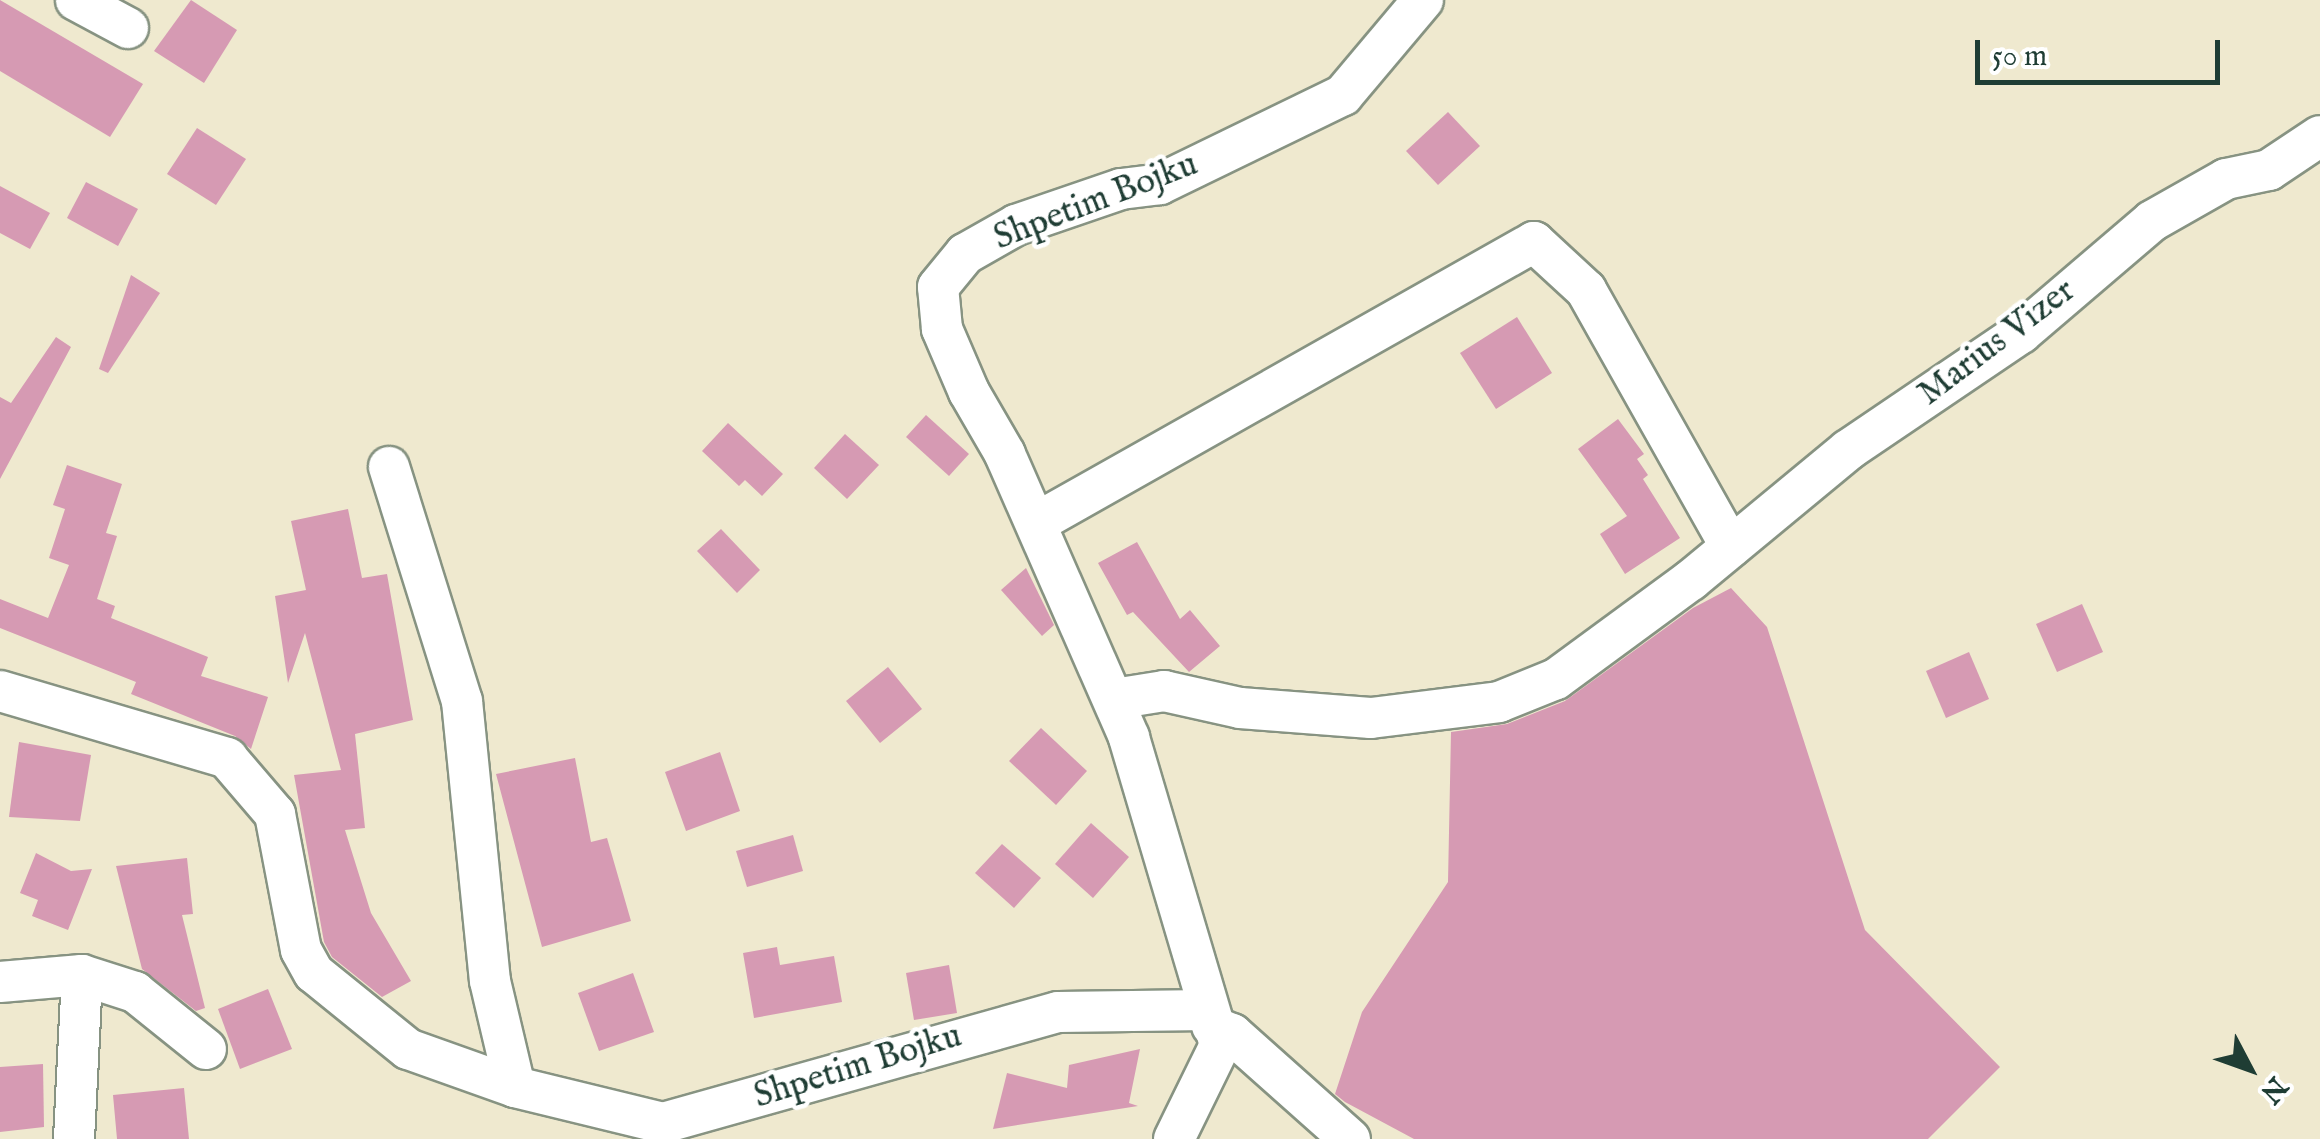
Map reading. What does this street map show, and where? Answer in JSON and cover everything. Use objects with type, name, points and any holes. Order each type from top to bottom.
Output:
[{"type":"street","points":[[76,0],[128,28]]},
{"type":"street","name":"Shpetim Bojku","points":[[1174,1139],[1220,1045],[1114,700],[1036,523],[942,330],[938,287],[965,254],[1016,225],[1121,189],[1160,184],[1343,95],[1423,0]]},
{"type":"street","name":"Marius Vizer","points":[[1114,700],[1164,691],[1240,708],[1370,718],[1499,702],[1556,678],[1692,580],[1848,450],[2021,332],[2152,221],[2226,179],[2269,170],[2320,136]]},
{"type":"street","points":[[1036,523],[1534,242],[1586,290],[1731,548]]},
{"type":"street","points":[[388,467],[462,700],[490,981],[515,1087]]},
{"type":"street","name":"Shpetim Bojku","points":[[0,691],[226,758],[275,814],[302,950],[314,973],[408,1049],[515,1087],[662,1124],[1058,1012],[1210,1018]]},
{"type":"street","points":[[0,982],[82,975],[135,992],[206,1049]]},
{"type":"street","points":[[74,1139],[82,975]]},
{"type":"street","points":[[1210,1018],[1350,1139]]},
{"type":"building","points":[[0,0],[143,84],[110,137],[0,71]]},
{"type":"building","points":[[191,0],[237,30],[204,83],[154,51]]},
{"type":"building","points":[[1448,112],[1480,146],[1438,185],[1406,151]]},
{"type":"building","points":[[197,128],[246,159],[216,205],[167,174]]},
{"type":"building","points":[[86,182],[138,209],[118,246],[67,218]]},
{"type":"building","points":[[0,186],[50,213],[30,249],[0,233]]},
{"type":"building","points":[[131,275],[160,293],[108,373],[99,369]]},
{"type":"building","points":[[1517,317],[1552,373],[1496,409],[1460,353]]},
{"type":"building","points":[[56,337],[71,347],[0,479],[0,397],[11,403]]},
{"type":"building","points":[[926,415],[969,454],[949,476],[906,437]]},
{"type":"building","points":[[1618,419],[1644,454],[1637,459],[1648,475],[1643,479],[1680,538],[1625,574],[1600,534],[1627,516],[1578,449]]},
{"type":"building","points":[[728,423],[783,474],[762,496],[745,480],[739,486],[702,451]]},
{"type":"building","points":[[845,434],[879,465],[847,499],[814,468]]},
{"type":"building","points":[[67,465],[122,484],[106,533],[117,536],[97,599],[115,606],[111,618],[208,657],[201,676],[268,697],[251,749],[235,736],[131,694],[136,682],[0,628],[0,599],[48,618],[69,565],[49,558],[65,509],[53,505]]},
{"type":"building","points":[[348,509],[362,578],[387,574],[413,720],[355,734],[365,828],[345,830],[371,913],[411,981],[382,997],[332,957],[324,942],[294,775],[341,770],[305,633],[288,683],[275,596],[306,590],[291,521]]},
{"type":"building","points":[[721,529],[760,570],[737,593],[697,551]]},
{"type":"building","points":[[1137,542],[1180,619],[1190,610],[1220,646],[1189,672],[1133,612],[1127,615],[1098,563]]},
{"type":"building","points":[[1026,568],[1054,625],[1042,636],[1001,590]]},
{"type":"building","points":[[1731,588],[1767,627],[1865,930],[2000,1067],[1928,1139],[1414,1139],[1345,1102],[1335,1094],[1362,1012],[1448,882],[1451,732],[1507,724],[1565,701],[1693,608]]},
{"type":"building","points":[[2082,604],[2103,652],[2057,672],[2036,624]]},
{"type":"building","points":[[1969,652],[1989,699],[1946,718],[1926,671]]},
{"type":"building","points":[[888,667],[922,709],[880,743],[846,701]]},
{"type":"building","points":[[1041,728],[1087,771],[1056,805],[1009,761]]},
{"type":"building","points":[[19,742],[91,755],[80,821],[9,817]]},
{"type":"building","points":[[720,752],[740,811],[686,831],[665,772]]},
{"type":"building","points":[[575,758],[591,842],[607,838],[631,921],[542,947],[496,774]]},
{"type":"building","points":[[1091,823],[1129,857],[1093,898],[1055,864]]},
{"type":"building","points":[[793,835],[803,871],[747,887],[736,851]]},
{"type":"building","points":[[1002,844],[1041,878],[1014,908],[975,873]]},
{"type":"building","points":[[36,853],[71,871],[92,869],[68,930],[32,916],[38,900],[20,893]]},
{"type":"building","points":[[187,858],[193,914],[182,915],[205,1008],[196,1011],[142,969],[116,866]]},
{"type":"building","points":[[777,947],[780,965],[834,956],[842,1002],[754,1018],[743,953]]},
{"type":"building","points":[[949,965],[957,1013],[914,1020],[906,973]]},
{"type":"building","points":[[633,973],[654,1032],[599,1051],[578,993]]},
{"type":"building","points":[[268,989],[292,1049],[240,1069],[218,1009]]},
{"type":"building","points":[[1140,1049],[1129,1103],[1138,1106],[993,1129],[1007,1073],[1067,1088],[1069,1065]]},
{"type":"building","points":[[43,1064],[44,1127],[0,1132],[0,1067]]},
{"type":"building","points":[[184,1088],[189,1139],[117,1139],[113,1095]]}]
